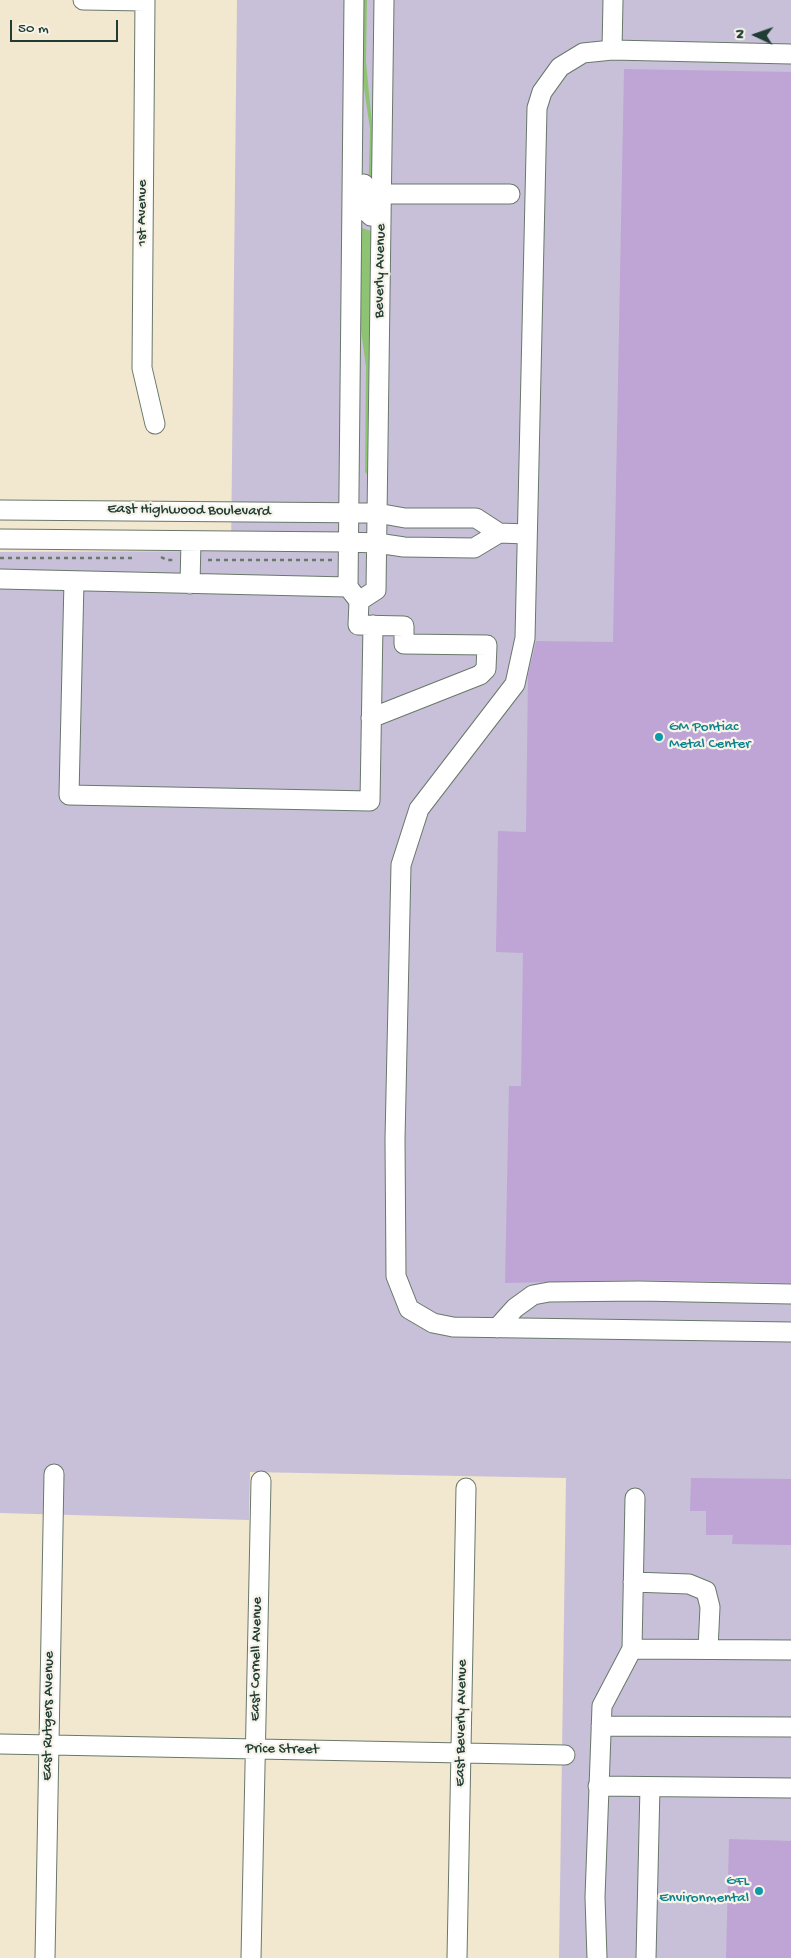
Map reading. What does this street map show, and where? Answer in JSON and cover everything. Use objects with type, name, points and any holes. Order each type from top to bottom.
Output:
[{"type":"street","points":[[83,0],[145,0]]},
{"type":"street","name":"1st Avenue","points":[[145,0],[142,368],[155,424]]},
{"type":"street","name":"Beverly Avenue","points":[[354,0],[347,542],[358,625],[373,625]]},
{"type":"street","points":[[372,0],[371,56],[382,133]]},
{"type":"street","name":"Beverly Avenue","points":[[353,594],[376,590],[384,0]]},
{"type":"street","points":[[612,50],[613,0]]},
{"type":"street","points":[[791,54],[612,50],[583,53],[560,67],[542,92],[537,108],[525,638],[515,684],[419,809],[401,865],[395,1139],[396,1276],[409,1309],[433,1323],[453,1327],[561,1327],[791,1332]]},
{"type":"street","points":[[354,62],[365,128],[364,207],[369,215],[381,216]]},
{"type":"street","points":[[382,194],[510,194]]},
{"type":"street","name":"East Highwood Boulevard","points":[[0,510],[377,513],[405,518],[476,518],[498,533],[474,548],[404,547],[377,543],[347,542],[0,539]]},
{"type":"street","points":[[0,522],[95,523],[144,511]]},
{"type":"street","points":[[498,533],[527,534]]},
{"type":"street","points":[[190,584],[191,541]]},
{"type":"street","points":[[0,579],[190,584],[353,594]]},
{"type":"street","points":[[74,581],[69,796],[370,801],[371,718],[373,625],[404,626],[404,644],[487,645],[486,669],[480,675],[371,718]]},
{"type":"street","points":[[497,1328],[515,1308],[533,1295],[549,1292],[639,1290],[791,1294]]},
{"type":"street","name":"East Rutgers Avenue","points":[[45,1958],[54,1474]]},
{"type":"street","name":"East Cornell Avenue","points":[[251,1958],[261,1481]]},
{"type":"street","name":"East Beverly Avenue","points":[[457,1958],[466,1488]]},
{"type":"street","points":[[597,1958],[595,1897],[602,1706],[632,1649],[635,1498]]},
{"type":"street","points":[[633,1582],[689,1584],[706,1590],[710,1607],[708,1649]]},
{"type":"street","points":[[632,1649],[791,1650]]},
{"type":"street","points":[[601,1726],[791,1727]]},
{"type":"street","name":"Price Street","points":[[0,1744],[565,1755]]},
{"type":"street","points":[[598,1786],[791,1788]]},
{"type":"street","points":[[646,1958],[650,1787]]},
{"type":"path","points":[[0,558],[128,559],[144,556]]},
{"type":"path","points":[[152,556],[160,556],[166,560],[336,560]]},
{"type":"shaded area","points":[[237,0],[791,0],[791,1958],[559,1958],[566,1478],[250,1472],[249,1520],[0,1513],[0,552],[231,551]]},
{"type":"green space","points":[[363,0],[367,0],[366,62],[373,134],[372,204],[368,204],[370,129],[362,74]]},
{"type":"green space","points":[[362,228],[371,231],[367,474],[365,472],[366,367],[359,316]]},
{"type":"building","name":"GM Pontiac Metal Center","points":[[624,69],[791,72],[791,1283],[639,1280],[505,1283],[509,1086],[521,1086],[523,953],[496,952],[498,831],[526,832],[528,675],[536,641],[613,642]]},
{"type":"building","points":[[691,1478],[791,1479],[791,1545],[732,1544],[733,1535],[706,1535],[706,1511],[690,1511]]},
{"type":"building","name":"GFL Environmental","points":[[729,1839],[791,1841],[791,1958],[726,1958]]},
{"type":"place","name":"GM Pontiac Metal Center","points":[[659,737]]},
{"type":"place","name":"GFL Environmental","points":[[759,1891]]}]
